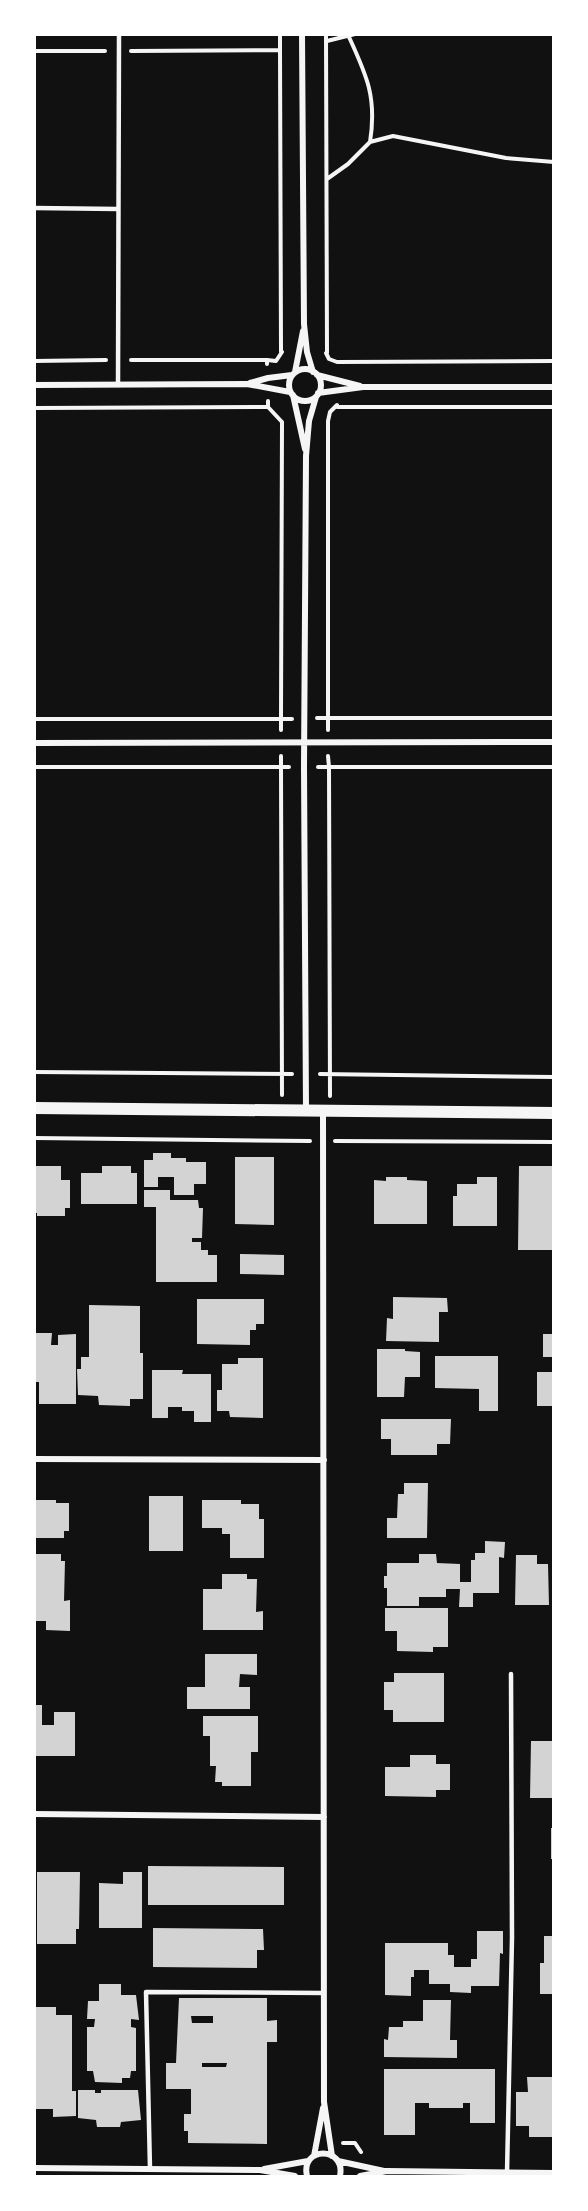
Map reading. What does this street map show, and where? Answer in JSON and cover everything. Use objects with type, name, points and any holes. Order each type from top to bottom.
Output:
[{"type":"main road","points":[[34,1108],[554,1113]]},
{"type":"street","points":[[302,34],[304,324],[307,352],[320,384],[309,421],[306,456],[304,742],[306,1110]]},
{"type":"street","points":[[304,324],[294,374],[289,383],[306,456]]},
{"type":"street","points":[[247,384],[294,374],[305,369],[315,374],[363,387]]},
{"type":"street","points":[[34,385],[247,384],[291,394],[301,401],[311,400],[317,395],[363,387],[554,387]]},
{"type":"street","points":[[34,743],[554,742]]},
{"type":"street","points":[[326,1111],[323,1141],[324,2102],[340,2176]]},
{"type":"street","points":[[34,1460],[324,1460]]},
{"type":"street","points":[[34,1814],[324,1817]]},
{"type":"street","points":[[314,2156],[324,2102]]},
{"type":"street","points":[[260,2170],[308,2161],[321,2153],[387,2171]]},
{"type":"street","points":[[307,2176],[308,2161]]},
{"type":"street","points":[[34,2168],[260,2170],[296,2176]]},
{"type":"street","points":[[360,2176],[387,2171],[554,2173]]},
{"type":"lane","points":[[118,385],[119,34]]},
{"type":"lane","points":[[34,208],[118,209]]},
{"type":"lane","points":[[507,2173],[512,1938],[511,1674]]},
{"type":"lane","points":[[150,2169],[146,1992],[323,1993]]},
{"type":"path","points":[[280,34],[281,352]]},
{"type":"path","points":[[326,34],[327,353]]},
{"type":"path","points":[[326,41],[355,34]]},
{"type":"path","points":[[349,37],[365,70],[371,92],[374,118],[370,142]]},
{"type":"path","points":[[34,51],[280,50]]},
{"type":"path","points":[[327,179],[348,164],[370,142],[393,136],[506,158],[554,162]]},
{"type":"path","points":[[337,362],[554,361]]},
{"type":"path","points":[[337,407],[554,407]]},
{"type":"path","points":[[328,421],[328,718],[554,718]]},
{"type":"path","points":[[34,719],[281,719],[282,422]]},
{"type":"path","points":[[34,767],[281,767],[282,1110]]},
{"type":"path","points":[[326,1111],[329,767],[554,767]]},
{"type":"path","points":[[34,1138],[554,1142]]},
{"type":"building","points":[[153,1153],[171,1153],[171,1158],[186,1158],[186,1162],[206,1162],[206,1184],[194,1184],[194,1195],[174,1195],[174,1177],[158,1177],[158,1187],[144,1187],[144,1160],[153,1160]]},
{"type":"building","points":[[235,1157],[274,1157],[274,1225],[235,1224]]},
{"type":"building","points":[[34,1166],[61,1166],[61,1180],[70,1180],[70,1208],[65,1208],[65,1216],[37,1216],[37,1213],[34,1213]]},
{"type":"building","points":[[102,1166],[131,1166],[131,1173],[137,1173],[137,1204],[81,1204],[81,1173],[102,1173]]},
{"type":"building","points":[[519,1166],[554,1166],[554,1250],[518,1250]]},
{"type":"building","points":[[386,1177],[407,1177],[407,1180],[427,1181],[427,1224],[374,1224],[374,1180],[386,1181]]},
{"type":"building","points":[[477,1177],[497,1177],[497,1226],[453,1226],[453,1196],[457,1196],[457,1184],[477,1184]]},
{"type":"building","points":[[144,1190],[170,1190],[170,1200],[198,1200],[199,1208],[203,1208],[202,1238],[192,1238],[192,1242],[201,1242],[201,1250],[208,1250],[208,1255],[217,1255],[217,1282],[156,1282],[156,1207],[144,1207]]},
{"type":"building","points":[[240,1254],[284,1255],[284,1275],[240,1274]]},
{"type":"building","points":[[393,1297],[447,1298],[448,1312],[439,1312],[439,1342],[386,1341],[387,1318],[393,1319]]},
{"type":"building","points":[[197,1299],[264,1299],[264,1324],[256,1324],[256,1330],[250,1330],[250,1345],[197,1344]]},
{"type":"building","points":[[89,1305],[140,1306],[143,1399],[130,1399],[130,1406],[99,1405],[98,1396],[78,1395],[77,1369],[81,1369],[81,1357],[89,1357]]},
{"type":"building","points":[[34,1333],[52,1333],[51,1345],[58,1345],[58,1335],[76,1334],[76,1404],[39,1404],[39,1382],[34,1382]]},
{"type":"building","points":[[543,1334],[554,1334],[554,1357],[543,1357]]},
{"type":"building","points":[[377,1349],[405,1349],[405,1351],[420,1352],[420,1377],[405,1377],[404,1397],[377,1397]]},
{"type":"building","points":[[435,1356],[498,1356],[498,1411],[479,1411],[479,1389],[435,1388]]},
{"type":"building","points":[[238,1358],[263,1358],[263,1418],[230,1417],[229,1411],[217,1411],[217,1390],[222,1390],[222,1364],[238,1364]]},
{"type":"building","points":[[152,1370],[183,1370],[182,1374],[211,1374],[211,1422],[194,1422],[194,1411],[182,1411],[182,1407],[168,1407],[168,1418],[152,1418]]},
{"type":"building","points":[[537,1372],[554,1372],[554,1406],[537,1406]]},
{"type":"building","points":[[381,1419],[451,1419],[450,1444],[437,1444],[437,1455],[391,1455],[391,1439],[381,1439]]},
{"type":"building","points":[[404,1483],[428,1483],[427,1538],[387,1538],[387,1518],[397,1518],[398,1494],[404,1494]]},
{"type":"building","points":[[149,1496],[183,1496],[183,1551],[149,1551]]},
{"type":"building","points":[[36,1500],[56,1500],[56,1503],[69,1503],[69,1531],[64,1531],[64,1538],[34,1538],[34,1503]]},
{"type":"building","points":[[202,1500],[241,1500],[241,1504],[259,1504],[259,1519],[264,1519],[264,1558],[230,1558],[230,1534],[222,1534],[222,1528],[202,1528]]},
{"type":"building","points":[[485,1541],[505,1542],[504,1558],[499,1557],[499,1593],[473,1593],[473,1607],[459,1607],[460,1589],[446,1589],[446,1597],[419,1597],[419,1606],[387,1606],[384,1576],[387,1576],[387,1563],[419,1563],[419,1554],[436,1554],[437,1563],[460,1564],[460,1582],[471,1582],[471,1560],[475,1560],[475,1553],[485,1553]]},
{"type":"building","points":[[34,1554],[61,1554],[61,1561],[65,1561],[64,1601],[70,1600],[70,1631],[46,1630],[46,1621],[34,1621]]},
{"type":"building","points":[[516,1555],[537,1555],[537,1564],[548,1564],[549,1605],[515,1605]]},
{"type":"building","points":[[222,1574],[247,1574],[247,1579],[257,1579],[256,1612],[263,1611],[263,1630],[203,1630],[203,1589],[222,1589]]},
{"type":"building","points":[[385,1608],[448,1608],[448,1647],[433,1647],[433,1652],[397,1651],[397,1631],[385,1631]]},
{"type":"building","points":[[205,1654],[257,1654],[257,1675],[240,1674],[239,1687],[250,1687],[250,1709],[187,1709],[187,1687],[205,1687]]},
{"type":"building","points":[[394,1673],[444,1673],[444,1722],[393,1722],[393,1710],[384,1710],[384,1682],[394,1682]]},
{"type":"building","points":[[34,1705],[42,1705],[42,1725],[54,1725],[54,1712],[75,1712],[75,1756],[34,1756]]},
{"type":"building","points":[[203,1716],[258,1716],[258,1752],[251,1752],[251,1786],[222,1786],[222,1782],[215,1782],[216,1766],[210,1766],[210,1736],[203,1736]]},
{"type":"building","points":[[531,1741],[554,1741],[554,1798],[530,1798]]},
{"type":"building","points":[[410,1755],[436,1755],[436,1764],[450,1764],[450,1790],[436,1790],[436,1797],[385,1796],[385,1767],[410,1767]]},
{"type":"building","points":[[551,1828],[554,1828],[554,1859],[551,1859]]},
{"type":"building","points":[[148,1866],[284,1867],[284,1905],[148,1905]]},
{"type":"building","points":[[37,1872],[80,1872],[79,1929],[76,1929],[76,1944],[37,1944]]},
{"type":"building","points":[[123,1872],[142,1872],[142,1928],[99,1928],[99,1883],[123,1884]]},
{"type":"building","points":[[153,1928],[263,1929],[264,1950],[257,1950],[257,1968],[153,1967]]},
{"type":"building","points":[[477,1931],[503,1931],[499,1986],[471,1986],[471,1993],[450,1992],[450,1984],[429,1984],[429,1970],[414,1970],[414,1977],[411,1977],[411,1996],[385,1995],[385,1943],[448,1943],[448,1955],[454,1955],[454,1967],[471,1967],[471,1959],[477,1959]]},
{"type":"building","points":[[544,1936],[554,1936],[554,1994],[540,1994],[540,1963],[544,1963]]},
{"type":"building","points":[[99,1984],[121,1984],[121,1995],[136,1995],[139,2020],[131,2019],[131,2027],[136,2028],[136,2071],[131,2071],[130,2078],[122,2078],[122,2083],[95,2082],[93,2071],[87,2071],[87,2027],[94,2027],[95,2019],[87,2019],[88,2001],[99,2001]]},
{"type":"building","points":[[179,1998],[267,1998],[267,2021],[277,2020],[277,2042],[267,2042],[267,2144],[188,2143],[188,2131],[184,2131],[184,2114],[191,2114],[191,2089],[166,2089],[166,2063],[176,2063]],"holes":[[[191,2016],[213,2016],[213,2023],[192,2023]],[[202,2063],[227,2063],[226,2067],[202,2067]]]},
{"type":"building","points":[[423,2000],[451,2000],[450,2040],[457,2040],[457,2058],[384,2057],[384,2039],[388,2040],[389,2027],[403,2027],[403,2021],[423,2021]]},
{"type":"building","points":[[36,2007],[56,2007],[56,2015],[72,2015],[72,2091],[76,2091],[76,2116],[53,2117],[53,2109],[36,2109],[34,2033],[36,2033]]},
{"type":"building","points":[[384,2069],[495,2069],[495,2123],[470,2123],[470,2103],[463,2103],[463,2108],[429,2108],[429,2103],[415,2103],[415,2135],[384,2135]]},
{"type":"building","points":[[527,2077],[554,2077],[554,2137],[529,2137],[529,2126],[516,2126],[516,2092],[528,2092]]},
{"type":"building","points":[[78,2090],[95,2090],[95,2093],[101,2093],[101,2090],[138,2090],[141,2120],[121,2122],[120,2127],[97,2127],[96,2120],[78,2118]]}]
